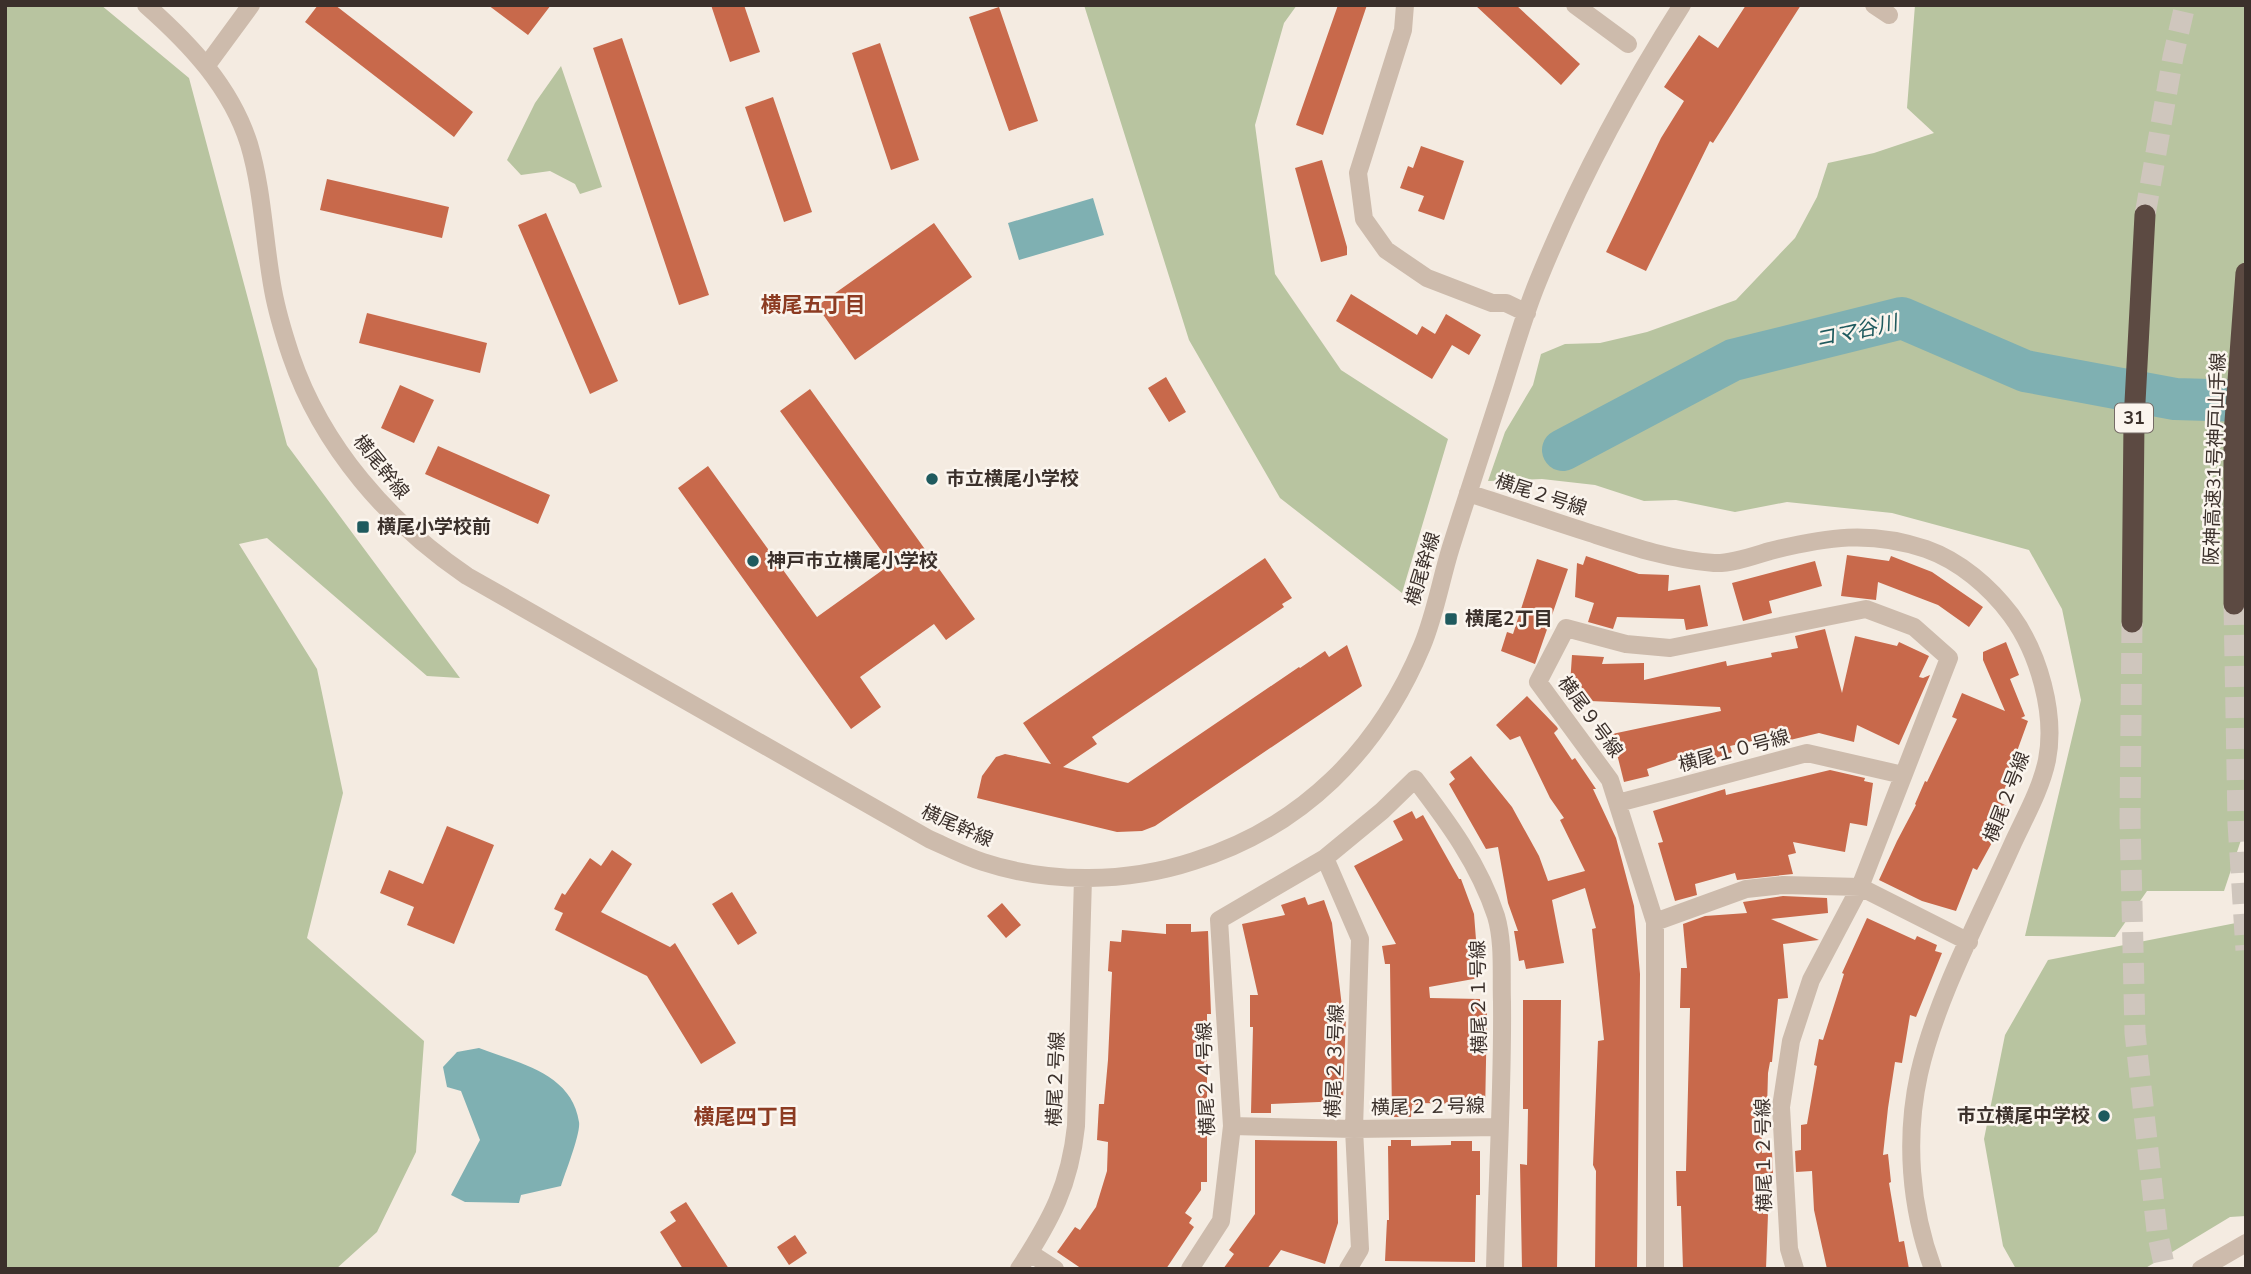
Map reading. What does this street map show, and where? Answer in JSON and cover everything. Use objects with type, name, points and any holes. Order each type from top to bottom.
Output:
[{"type":"highway","name":"31","points":[[2132,622],[2134,421],[2145,215]]},
{"type":"highway","name":"阪神高速31号神戸山手線","points":[[2234,604],[2234,435],[2246,272]]},
{"type":"street","name":"横尾幹線","points":[[146,5],[207,65],[229,100],[248,144],[260,198],[273,291],[291,356],[304,388],[319,418],[357,475],[412,534],[432,552],[467,576],[929,839],[986,864],[1044,875],[1083,878],[1119,877],[1174,868],[1229,850],[1307,804],[1353,760],[1383,720],[1422,645],[1468,493],[1538,281],[1611,123],[1682,5]]},
{"type":"street","points":[[207,65],[251,5]]},
{"type":"street","points":[[1405,5],[1403,30],[1358,173],[1364,219],[1386,250],[1426,278],[1492,303],[1506,303],[1527,313]]},
{"type":"street","points":[[1575,5],[1628,44]]},
{"type":"street","name":"横尾２号線","points":[[1468,493],[1646,552],[1718,564],[1817,540],[1868,536],[1928,550],[1959,566],[1988,588],[2019,626],[2032,649],[2048,712],[2047,760],[1934,1022],[1920,1073],[1912,1114],[1910,1145],[1919,1220],[1933,1269]]},
{"type":"street","name":"横尾９号線","points":[[1656,1269],[1655,922],[1610,780],[1538,682],[1566,628],[1626,645],[1671,648],[1866,609],[1914,627],[1949,658],[1860,887]]},
{"type":"street","name":"横尾１０号線","points":[[1618,803],[1807,754],[1903,775]]},
{"type":"street","name":"横尾２１号線","points":[[1219,920],[1325,858],[1382,811],[1415,779],[1449,822],[1479,874],[1497,919],[1501,955],[1502,1034],[1495,1269]]},
{"type":"street","name":"横尾２３号線","points":[[1325,858],[1360,939],[1354,1129],[1360,1249],[1348,1269]]},
{"type":"street","name":"横尾２号線","points":[[1019,1269],[1061,1197],[1073,1159],[1083,878]]},
{"type":"street","points":[[1655,922],[1746,889],[1783,885],[1860,887],[1969,942]]},
{"type":"street","name":"横尾１２号線","points":[[1796,1269],[1789,1249],[1781,1107],[1791,1041],[1811,980],[1860,887]]},
{"type":"street","name":"横尾２４号線","points":[[1190,1269],[1221,1221],[1232,1126],[1219,920]]},
{"type":"street","name":"横尾２２号線","points":[[1232,1126],[1354,1129],[1499,1127]]},
{"type":"street","points":[[2201,1269],[2246,1243]]},
{"type":"street","points":[[1030,1253],[1055,1269]]},
{"type":"green space","points":[[5,5],[101,5],[189,78],[287,445],[460,678],[427,676],[267,538],[239,544],[317,669],[343,793],[307,938],[424,1041],[416,1152],[377,1232],[336,1269],[5,1269]]},
{"type":"green space","points":[[1084,5],[1297,5],[1284,23],[1255,125],[1275,274],[1341,370],[1448,439],[1402,593],[1280,498],[1189,340]]},
{"type":"green space","points":[[1915,5],[2246,5],[2246,825],[2224,891],[2147,891],[2115,937],[2025,936],[2081,700],[2062,609],[2029,550],[1892,513],[1787,502],[1735,512],[1676,500],[1644,501],[1595,485],[1542,479],[1488,481],[1505,432],[1533,385],[1541,354],[1565,344],[1600,343],[1647,332],[1736,300],[1795,238],[1817,197],[1828,163],[1874,153],[1934,133],[1907,108]]},
{"type":"green space","points":[[561,66],[602,187],[580,194],[575,184],[550,171],[521,175],[507,160],[535,103]]},
{"type":"green space","name":"市立横尾中学校","points":[[2246,921],[2246,1216],[2230,1217],[2144,1269],[2016,1269],[2003,1246],[1984,1139],[2005,1035],[2048,960]]},
{"type":"water","points":[[1093,198],[1104,235],[1019,260],[1008,223]]},
{"type":"water","points":[[479,1048],[541,1072],[566,1092],[574,1105],[579,1127],[561,1186],[521,1195],[519,1203],[465,1202],[451,1195],[480,1140],[461,1091],[447,1087],[443,1067],[457,1052]]},
{"type":"building","points":[[318,5],[335,5],[473,112],[454,137],[305,22]]},
{"type":"building","points":[[488,5],[551,5],[528,35]]},
{"type":"building","points":[[711,5],[744,5],[760,52],[730,62]]},
{"type":"building","points":[[1338,5],[1367,5],[1323,135],[1296,125]]},
{"type":"building","points":[[1475,5],[1516,5],[1580,64],[1561,85]]},
{"type":"building","points":[[1746,5],[1801,5],[1713,143],[1710,141],[1646,271],[1606,252],[1661,138],[1684,101],[1664,87],[1699,35],[1718,48]]},
{"type":"building","points":[[999,7],[1038,121],[1009,131],[969,17]]},
{"type":"building","points":[[622,38],[709,295],[679,305],[593,48]]},
{"type":"building","points":[[880,43],[919,160],[891,170],[852,53]]},
{"type":"building","points":[[773,97],[812,212],[784,222],[745,107]]},
{"type":"building","points":[[1421,146],[1464,161],[1444,220],[1418,211],[1424,196],[1400,188],[1408,166],[1413,168]]},
{"type":"building","points":[[1322,160],[1347,255],[1321,262],[1295,168]]},
{"type":"building","points":[[327,179],[449,207],[442,238],[320,210]]},
{"type":"building","points":[[546,213],[618,381],[590,394],[518,225]]},
{"type":"building","points":[[934,223],[972,277],[855,360],[817,306]]},
{"type":"building","points":[[1351,294],[1417,335],[1422,326],[1435,334],[1446,314],[1481,335],[1469,355],[1452,345],[1432,379],[1336,321]]},
{"type":"building","points":[[367,313],[487,343],[480,373],[359,343]]},
{"type":"building","points":[[1166,377],[1186,412],[1169,422],[1148,388]]},
{"type":"building","points":[[400,385],[434,400],[414,443],[381,428]]},
{"type":"building","points":[[810,389],[975,619],[946,640],[934,624],[860,677],[881,707],[851,729],[678,488],[708,466],[817,617],[891,564],[780,411]]},
{"type":"building","points":[[438,446],[550,495],[538,524],[425,474]]},
{"type":"building","points":[[1847,555],[1889,561],[1891,556],[1932,572],[1983,607],[1969,627],[1938,605],[1878,582],[1876,600],[1841,596]]},
{"type":"building","points":[[1586,556],[1639,574],[1669,575],[1668,591],[1700,585],[1708,626],[1686,630],[1684,619],[1617,617],[1613,629],[1588,622],[1594,603],[1575,597],[1577,563],[1583,565]]},
{"type":"building","points":[[1265,558],[1292,598],[1282,604],[1284,607],[1092,737],[1097,744],[1063,767],[1128,783],[1299,667],[1325,651],[1329,657],[1347,645],[1362,686],[1155,826],[1142,831],[1117,832],[977,798],[982,776],[996,757],[1005,754],[1051,764],[1023,723]]},
{"type":"building","points":[[1537,559],[1568,569],[1535,664],[1501,651],[1507,632],[1513,634]]},
{"type":"building","points":[[1815,561],[1822,586],[1769,601],[1772,613],[1743,621],[1732,583]]},
{"type":"building","points":[[1825,629],[1842,693],[1855,636],[1897,646],[1899,642],[1929,656],[1919,677],[1930,675],[1899,745],[1857,725],[1854,742],[1819,733],[1790,740],[1788,733],[1730,746],[1732,752],[1705,762],[1701,751],[1647,769],[1649,776],[1624,782],[1612,734],[1721,711],[1720,707],[1569,700],[1572,655],[1604,657],[1602,664],[1644,663],[1644,680],[1726,661],[1727,666],[1772,657],[1771,653],[1798,648],[1795,636]]},
{"type":"building","points":[[2006,642],[2019,675],[2010,679],[2025,716],[2021,718],[2028,721],[1999,802],[2011,808],[1977,870],[1973,868],[1956,911],[1922,901],[1879,880],[1957,719],[1952,717],[1962,693],[2005,711],[1983,660],[1983,652]]},
{"type":"building","points":[[1527,696],[1557,727],[1554,733],[1596,789],[1593,789],[1616,838],[1634,906],[1640,974],[1637,1269],[1595,1269],[1596,1171],[1593,1165],[1598,1041],[1604,1040],[1592,929],[1596,928],[1585,888],[1552,900],[1564,963],[1526,969],[1524,960],[1519,961],[1514,931],[1518,931],[1508,903],[1498,847],[1486,849],[1449,784],[1455,779],[1450,772],[1471,756],[1512,807],[1539,856],[1548,881],[1585,871],[1560,820],[1564,818],[1550,798],[1520,736],[1510,740],[1496,725]]},
{"type":"building","points":[[1830,770],[1865,778],[1864,781],[1873,783],[1867,826],[1850,823],[1845,852],[1793,842],[1796,853],[1788,855],[1793,874],[1737,880],[1735,873],[1695,884],[1697,895],[1675,901],[1658,843],[1663,842],[1653,811],[1725,789],[1726,795]]},
{"type":"building","points":[[1412,811],[1416,819],[1423,815],[1461,879],[1474,914],[1479,978],[1429,987],[1430,998],[1480,999],[1480,1010],[1487,1010],[1485,1114],[1467,1114],[1467,1104],[1420,1103],[1412,1105],[1411,1117],[1392,1117],[1390,964],[1385,964],[1382,946],[1396,944],[1354,866],[1403,840],[1393,821]]},
{"type":"building","points":[[447,826],[494,845],[454,944],[407,925],[414,907],[380,893],[389,870],[423,884]]},
{"type":"building","points":[[612,850],[632,864],[601,912],[670,947],[675,943],[736,1043],[701,1064],[647,976],[555,930],[563,913],[554,909],[562,893],[565,895],[590,858],[601,866]]},
{"type":"building","points":[[732,892],[757,933],[738,945],[712,904]]},
{"type":"building","points":[[1783,896],[1827,898],[1828,913],[1771,919],[1819,940],[1783,944],[1788,998],[1778,999],[1772,1062],[1768,1073],[1767,1109],[1761,1109],[1762,1153],[1772,1152],[1773,1173],[1762,1174],[1763,1214],[1768,1214],[1766,1269],[1683,1269],[1681,1206],[1677,1206],[1676,1171],[1686,1171],[1690,1008],[1680,1008],[1681,968],[1687,968],[1683,924],[1705,916],[1747,913],[1743,902]]},
{"type":"building","points":[[1305,897],[1308,905],[1324,900],[1332,923],[1343,1015],[1346,1015],[1343,1101],[1271,1104],[1271,1113],[1251,1113],[1253,1027],[1250,1027],[1250,995],[1258,995],[1242,924],[1285,915],[1281,905]]},
{"type":"building","points":[[1002,903],[1021,925],[1006,938],[987,916]]},
{"type":"building","points":[[1867,918],[1915,940],[1917,936],[1937,945],[1935,951],[1942,953],[1916,1017],[1910,1015],[1902,1063],[1895,1062],[1883,1155],[1888,1154],[1889,1183],[1899,1242],[1904,1241],[1909,1269],[1827,1269],[1814,1210],[1812,1171],[1796,1172],[1795,1151],[1801,1150],[1801,1125],[1807,1124],[1819,1039],[1823,1040],[1844,974],[1842,973]]},
{"type":"building","points":[[1166,924],[1191,924],[1191,932],[1208,931],[1211,1014],[1207,1014],[1207,1182],[1201,1182],[1201,1190],[1185,1213],[1192,1218],[1189,1223],[1194,1227],[1166,1269],[1082,1269],[1057,1252],[1075,1227],[1080,1230],[1096,1207],[1107,1171],[1108,1142],[1097,1140],[1099,1104],[1104,1104],[1108,1060],[1112,972],[1108,971],[1110,941],[1121,942],[1122,930],[1166,934]]},
{"type":"building","points":[[1523,1000],[1561,1000],[1557,1269],[1522,1269],[1520,1164],[1527,1165],[1528,1109],[1523,1109]]},
{"type":"building","points":[[1255,1140],[1337,1141],[1338,1223],[1325,1264],[1281,1250],[1267,1269],[1223,1269],[1234,1254],[1229,1250],[1255,1214]]},
{"type":"building","points":[[1391,1140],[1411,1140],[1411,1146],[1451,1145],[1451,1141],[1472,1141],[1472,1151],[1480,1151],[1475,1262],[1385,1261],[1389,1220],[1388,1146],[1391,1146]]},
{"type":"building","points":[[686,1202],[729,1269],[683,1269],[660,1232],[676,1221],[670,1212]]},
{"type":"building","points":[[795,1235],[807,1253],[789,1265],[777,1247]]},
{"type":"waterway","name":"コマ谷川","points":[[1563,450],[1733,360],[1902,318],[2025,371],[2175,399],[2246,401]]},
{"type":"tunnel","points":[[2145,215],[2185,5]]},
{"type":"tunnel","points":[[2234,604],[2238,823],[2246,950]]},
{"type":"tunnel","points":[[2132,622],[2130,820],[2135,1033],[2157,1231],[2165,1269]]},
{"type":"place","name":"市立横尾小学校","points":[[932,479]]},
{"type":"place","name":"横尾小学校前","points":[[363,527]]},
{"type":"place","name":"神戸市立横尾小学校","points":[[753,561]]},
{"type":"place","name":"横尾2丁目","points":[[1451,619]]},
{"type":"place","name":"市立横尾中学校","points":[[2104,1116]]},
{"type":"district","name":"横尾五丁目","points":[[813,305]]},
{"type":"district","name":"横尾四丁目","points":[[746,1117]]}]
